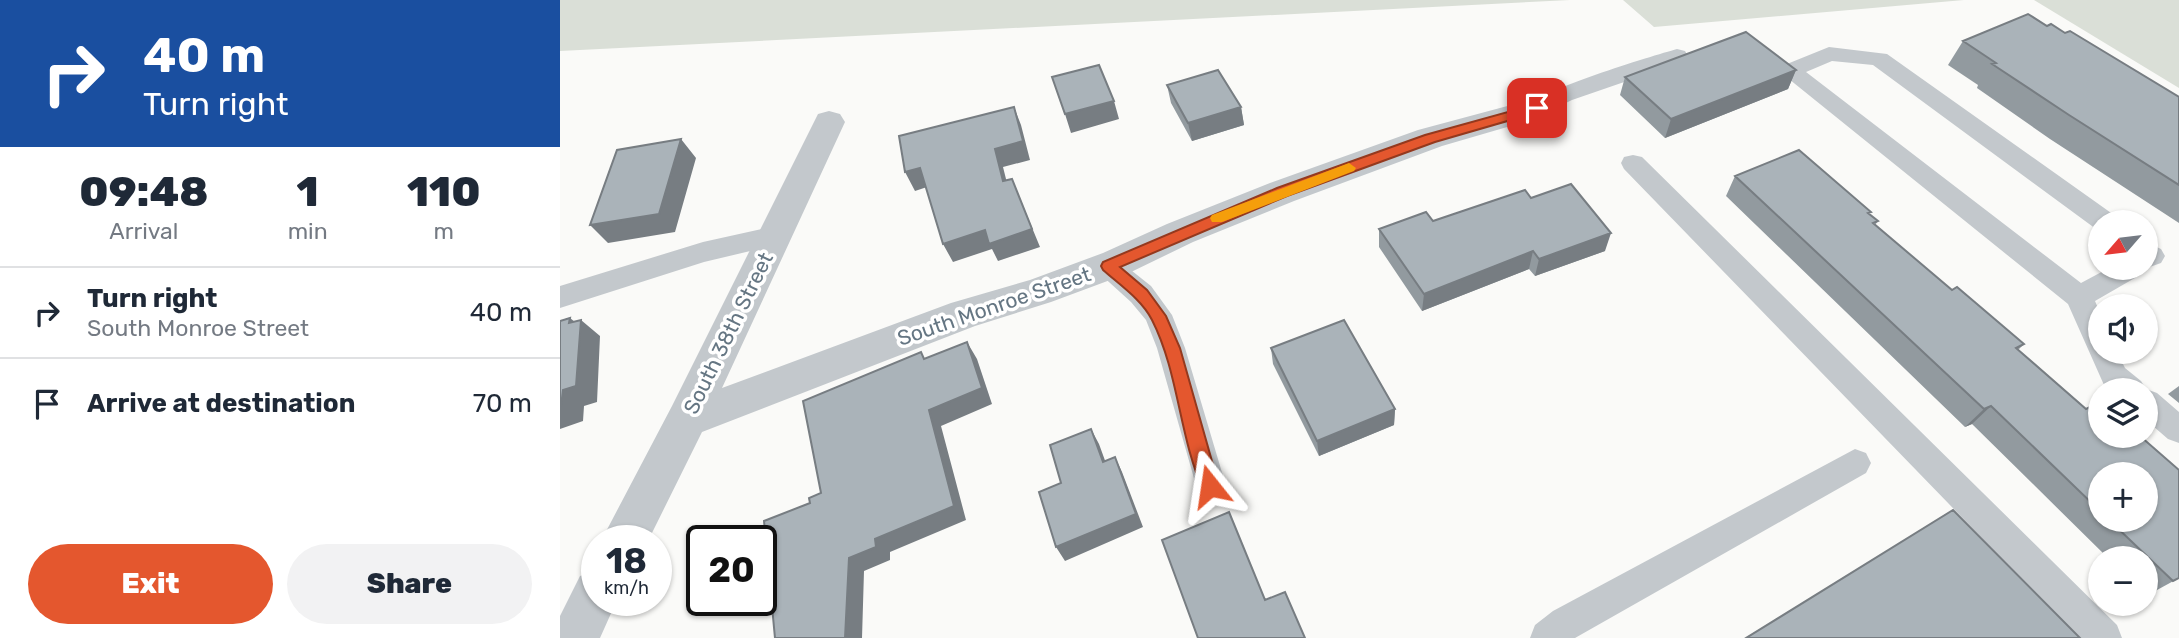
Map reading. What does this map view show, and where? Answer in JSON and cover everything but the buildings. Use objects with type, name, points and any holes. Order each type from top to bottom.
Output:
[{"type":"street","name":"South Monroe Street","points":[[687,419],[965,314],[1038,292],[1108,266],[1282,192],[1430,138],[1537,108]]},
{"type":"street","name":"South 38th Street","points":[[632,525],[687,419],[829,122]]},
{"type":"lane","points":[[2088,210],[1879,60],[1829,54],[1790,71],[2080,297],[2088,316]]},
{"type":"lane","points":[[1537,108],[1564,95],[1677,56]]},
{"type":"lane","points":[[1633,163],[2104,638]]},
{"type":"lane","points":[[560,297],[703,253],[775,236]]},
{"type":"lane","points":[[1108,266],[1141,294],[1158,316],[1171,348],[1210,486]]},
{"type":"lane","points":[[2080,297],[2110,280]]},
{"type":"lane","points":[[2158,412],[2179,430]]},
{"type":"lane","points":[[1548,638],[1565,623],[1855,463]]},
{"type":"shaded area","points":[[560,0],[1570,0],[560,51]]},
{"type":"shaded area","points":[[1623,0],[1964,0],[1654,27]]},
{"type":"shaded area","points":[[2034,0],[2179,0],[2179,88]]},
{"type":"slow traffic","points":[[1217,218],[1349,168]]},
{"type":"route","points":[[1210,486],[1171,348],[1158,316],[1141,294],[1108,266],[1180,233],[1282,192],[1430,138],[1537,108]]}]
